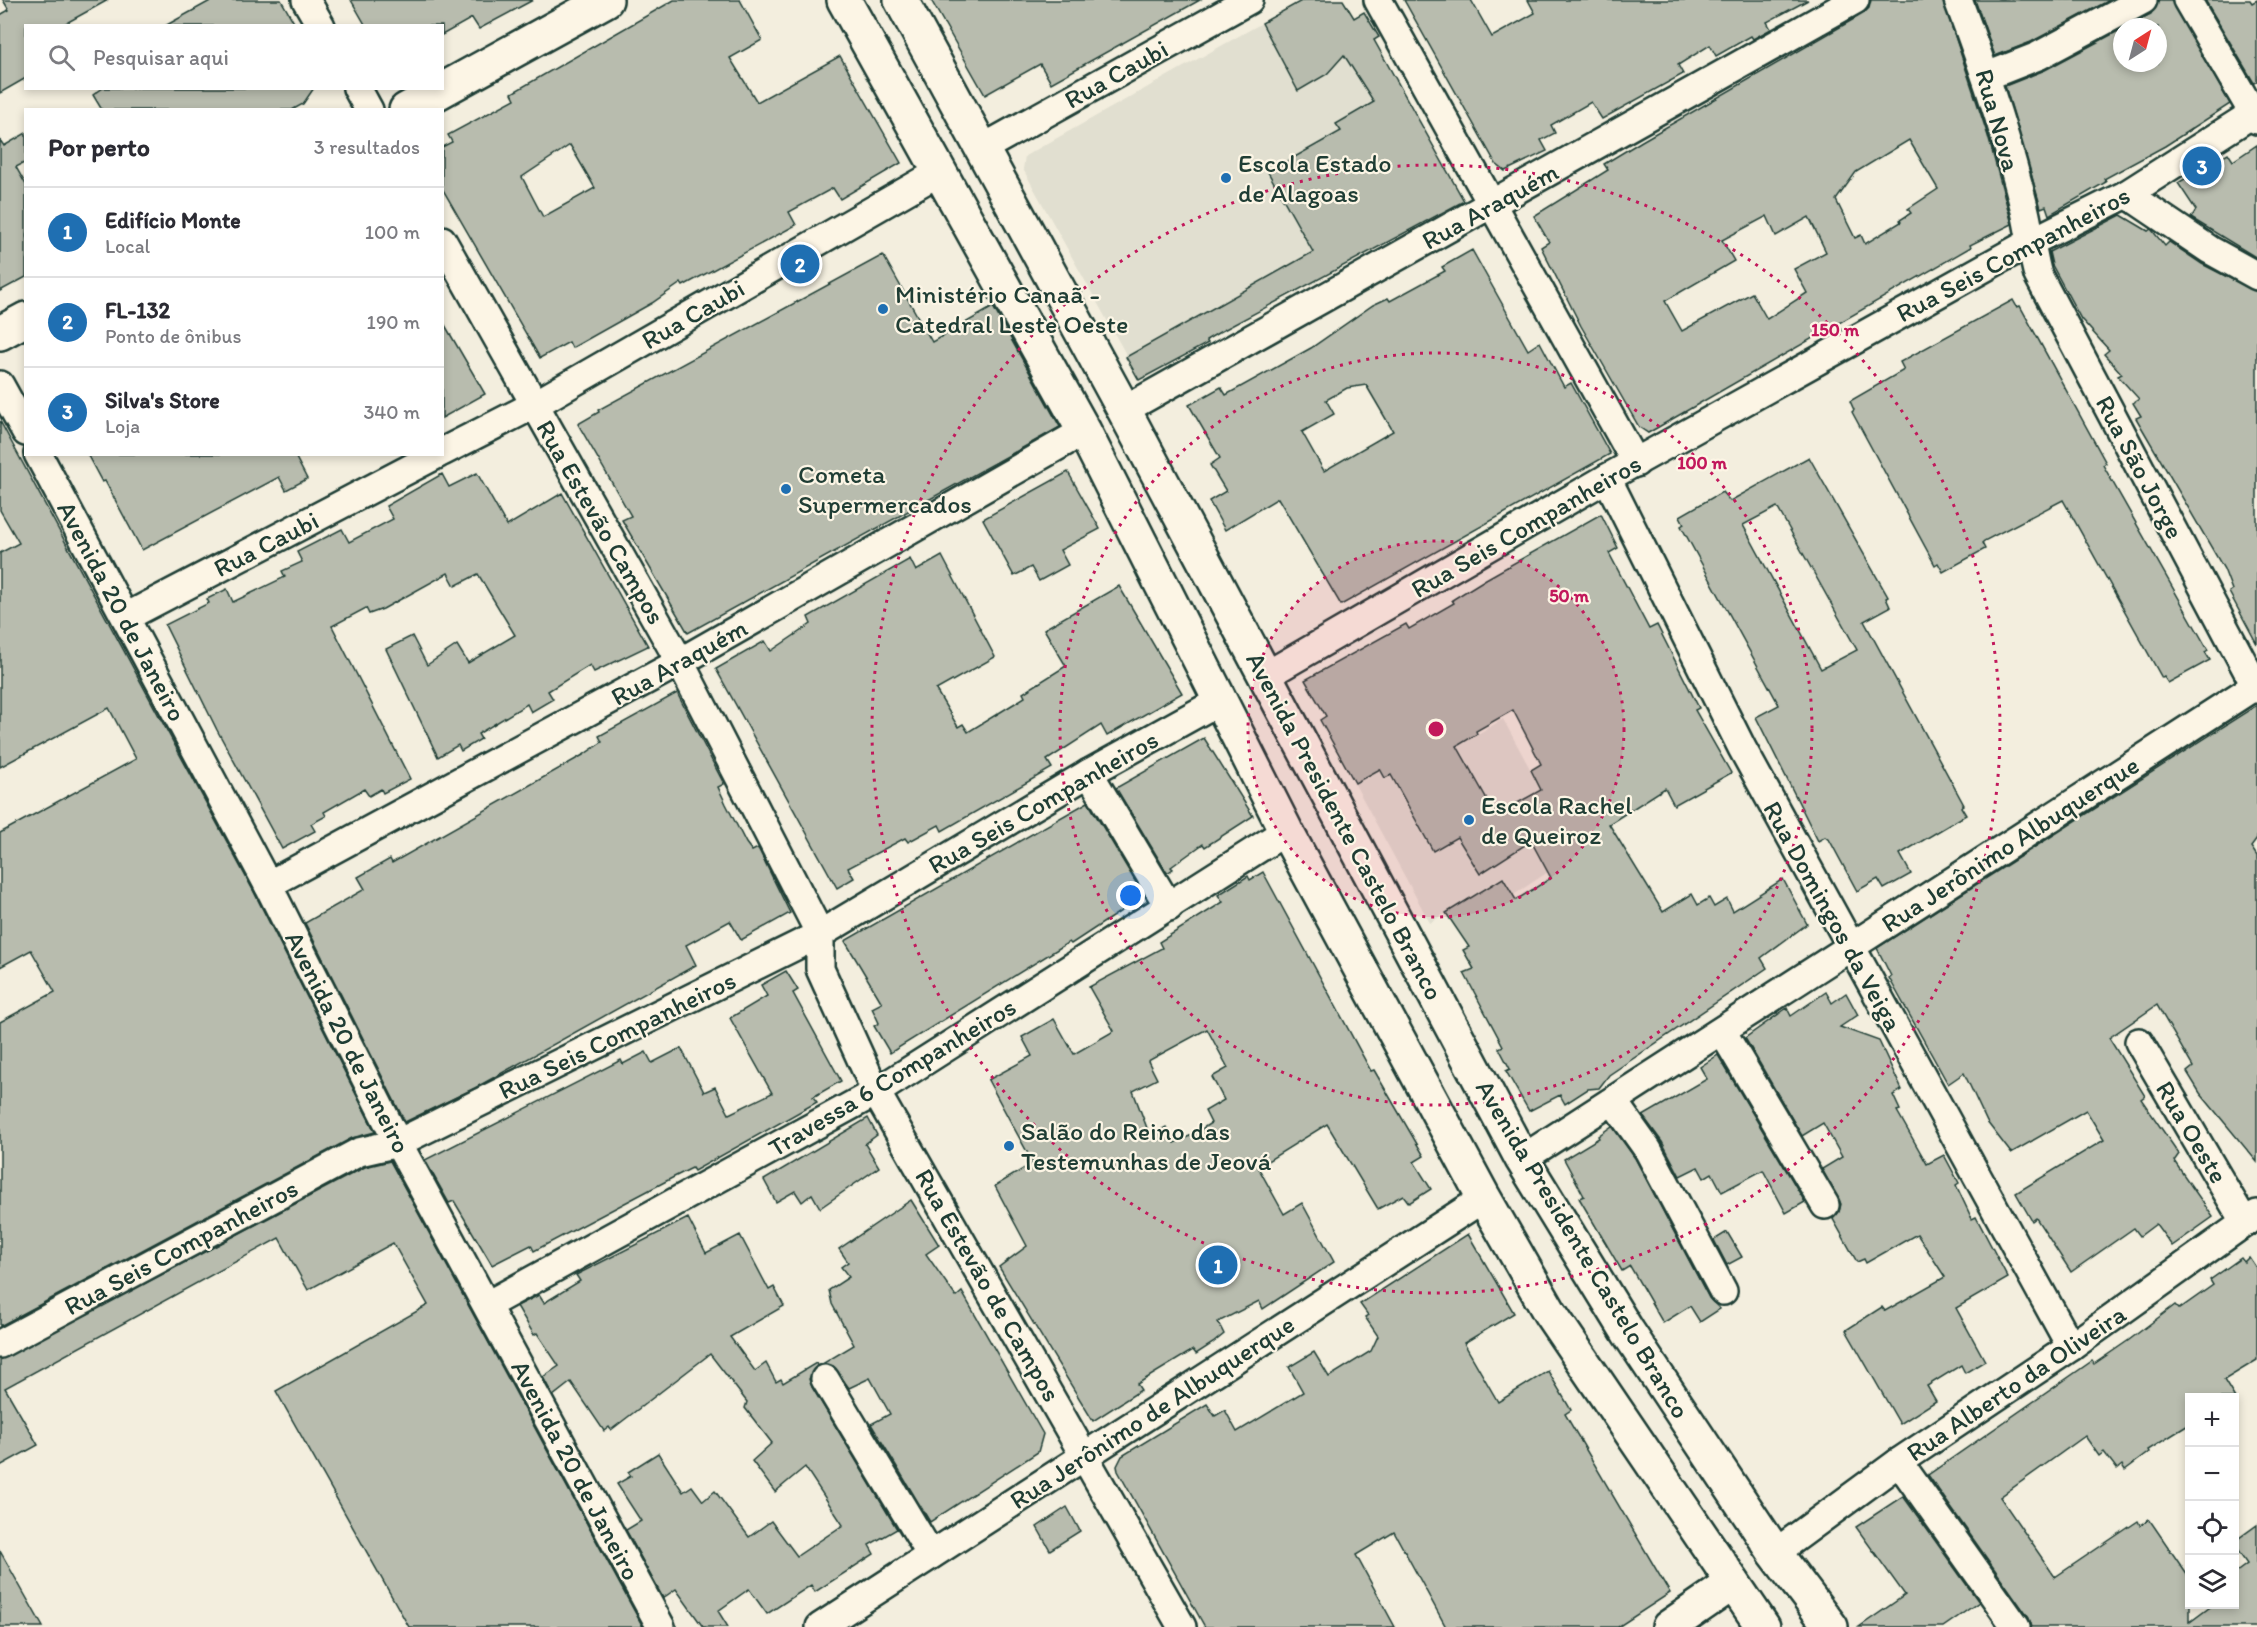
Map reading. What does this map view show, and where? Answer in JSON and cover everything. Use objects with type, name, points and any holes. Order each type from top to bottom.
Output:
[{"type":"main road","points":[[444,89],[606,0]]},
{"type":"main road","name":"Avenida Presidente Castelo Branco","points":[[844,0],[1084,430],[1286,831],[1484,1198],[1550,1313],[1763,1627]]},
{"type":"main road","name":"Avenida Presidente Castelo Branco","points":[[901,0],[1124,410],[1522,1159],[1628,1332],[1775,1553],[1831,1627]]},
{"type":"main road","points":[[410,108],[442,90]]},
{"type":"main road","points":[[0,333],[24,320]]},
{"type":"main road","points":[[1669,1627],[1733,1583]]},
{"type":"street","points":[[306,0],[320,24]]},
{"type":"street","name":"Rua Caubi","points":[[983,148],[1249,0]]},
{"type":"street","points":[[1378,0],[1636,463]]},
{"type":"street","name":"Rua Araquém","points":[[1124,410],[1492,206],[1855,0]]},
{"type":"street","name":"Rua Nova","points":[[1958,0],[1987,76],[2026,214],[2029,243]]},
{"type":"street","points":[[1987,76],[2038,56],[2143,0]]},
{"type":"street","points":[[2187,0],[2256,115]]},
{"type":"street","points":[[358,90],[368,108]]},
{"type":"street","name":"Rua Seis Companheiros","points":[[1265,676],[1607,478],[2029,243],[2127,194],[2256,115]]},
{"type":"street","name":"Rua Caubi","points":[[444,451],[534,405],[941,171]]},
{"type":"street","points":[[2127,194],[2210,250],[2257,276]]},
{"type":"street","name":"Rua São Jorge","points":[[2029,243],[2038,274],[2256,687]]},
{"type":"street","name":"Rua Estevão Campos","points":[[444,244],[680,662],[820,934]]},
{"type":"street","points":[[0,385],[24,428]]},
{"type":"street","name":"Rua Araquém","points":[[268,885],[680,662],[1084,430]]},
{"type":"street","name":"Avenida 20 de Janeiro","points":[[39,456],[268,885],[398,1143],[661,1627]]},
{"type":"street","name":"Rua Caubi","points":[[126,617],[434,456]]},
{"type":"street","name":"Rua Domingos da Veiga","points":[[1607,478],[1742,748],[2071,1347]]},
{"type":"street","name":"Rua Jerônimo Albuquerque","points":[[1522,1159],[1851,948],[1936,890],[2256,687]]},
{"type":"street","name":"Rua Seis Companheiros","points":[[0,1344],[359,1152],[398,1143],[820,934],[1089,773],[1221,700]]},
{"type":"street","points":[[1089,773],[1169,907]]},
{"type":"street","name":"Travessa 6 Companheiros","points":[[487,1305],[876,1092],[1286,831]]},
{"type":"street","name":"Rua Estevão de Campos","points":[[820,934],[820,969],[876,1092],[1086,1454],[1182,1627]]},
{"type":"street","points":[[1722,1031],[1825,1205]]},
{"type":"street","name":"Rua Oeste","points":[[2139,1042],[2251,1218]]},
{"type":"street","points":[[1613,1101],[1648,1150],[1723,1291]]},
{"type":"street","name":"Rua Jerônimo de Albuquerque","points":[[820,1627],[1484,1198]]},
{"type":"street","name":"Rua Alberto da Oliveira","points":[[1775,1553],[1899,1462],[2071,1347],[2251,1218]]},
{"type":"street","points":[[825,1379],[931,1555]]},
{"type":"street","points":[[1899,1462],[2016,1627]]},
{"type":"shaded area","name":"Escola Estado de Alagoas","points":[[1303,0],[1316,0],[1430,187],[1128,358],[1023,169],[1025,156]]},
{"type":"shaded area","name":"Escola Rachel de Queiroz","points":[[1503,719],[1541,789],[1581,850],[1512,896],[1501,878],[1430,923],[1325,729],[1444,754]]},
{"type":"building","points":[[3,0],[108,0],[65,24],[24,24],[24,79],[0,93],[0,15],[9,10]]},
{"type":"building","points":[[212,0],[281,0],[295,24],[169,24]]},
{"type":"building","points":[[351,0],[533,0],[479,29],[472,18],[444,34],[444,24],[365,24]]},
{"type":"building","points":[[674,0],[740,0],[762,40],[730,58],[757,102],[840,56],[901,163],[840,199],[833,188],[789,212],[796,225],[683,286],[681,283],[652,303],[572,348],[569,342],[540,358],[444,191],[444,146],[452,142],[448,135],[515,99],[512,93]],"holes":[[[570,145],[595,188],[543,217],[522,177]]]},
{"type":"building","points":[[931,0],[1200,0],[1051,83],[1040,64],[985,95]]},
{"type":"building","points":[[1303,0],[1343,0],[1354,18],[1364,12],[1379,37],[1374,40],[1464,201],[1218,333],[1206,340],[1208,343],[1139,380],[1126,357],[1313,252],[1268,172],[1341,131],[1336,124],[1374,102],[1344,55],[1327,74],[1298,91],[1262,23]]},
{"type":"building","points":[[1404,0],[1471,0],[1492,37],[1535,13],[1528,0],[1808,0],[1767,22],[1771,29],[1753,39],[1751,36],[1716,56],[1710,45],[1678,65],[1683,74],[1602,119],[1591,102],[1551,125],[1555,133],[1541,140],[1547,151],[1505,171],[1496,164]]},
{"type":"building","points":[[1871,0],[1943,0],[1988,136],[2012,224],[1970,245],[1971,247],[1648,433],[1639,427],[1581,326],[1541,247],[1549,242],[1534,216],[1608,170],[1604,164],[1863,14],[1869,8]],"holes":[[[1909,140],[1938,189],[1908,209],[1911,213],[1900,220],[1901,222],[1865,244],[1861,235],[1855,238],[1836,200],[1856,172]],[[1767,216],[1776,236],[1809,217],[1826,252],[1794,269],[1807,293],[1767,319],[1752,293],[1682,331],[1665,301],[1734,261],[1722,240]]]},
{"type":"building","points":[[1975,0],[2110,0],[2031,42],[1995,56]]},
{"type":"building","points":[[2159,0],[2171,0],[2230,104],[2165,146],[2104,179],[2106,182],[2049,215],[2046,206],[2041,208],[2005,86],[2045,70],[2113,34],[2113,72],[2167,72],[2167,18],[2143,18],[2151,14]]},
{"type":"building","points":[[2205,0],[2250,0],[2252,3],[2257,0],[2257,81],[2254,83]]},
{"type":"building","points":[[100,90],[313,90],[303,104],[296,108],[101,108],[93,95]]},
{"type":"building","points":[[24,134],[24,163],[16,167],[24,181],[24,278],[0,291],[0,140],[4,146]]},
{"type":"building","points":[[2257,145],[2257,258],[2191,218],[2196,210],[2178,183],[2228,153],[2233,161]]},
{"type":"building","points":[[2121,215],[2148,231],[2151,229],[2165,246],[2169,242],[2202,264],[2257,292],[2257,644],[2229,592],[2232,590],[2224,569],[2136,418],[2141,416],[2133,403],[2139,399],[2118,376],[2122,374],[2104,354],[2109,350],[2081,319],[2052,265],[2049,252]]},
{"type":"building","points":[[1472,250],[1528,350],[1540,342],[1564,387],[1571,383],[1610,454],[1341,605],[1278,498],[1225,530],[1209,501],[1226,491],[1210,465],[1220,458],[1189,405],[1221,387],[1226,395],[1311,348],[1373,305],[1388,298],[1390,301],[1445,271],[1442,267]],"holes":[[[1366,385],[1393,431],[1324,471],[1302,432],[1334,414],[1326,400],[1347,388]]]},
{"type":"building","points":[[883,255],[932,342],[993,307],[1060,427],[688,633],[622,520],[631,516],[578,424],[599,412],[598,410]]},
{"type":"building","points":[[2013,300],[2017,307],[2020,306],[2106,463],[2103,465],[2208,650],[2205,652],[2210,660],[2168,683],[2164,677],[2162,678],[2063,500],[1984,541],[1982,543],[1985,549],[1943,572],[1938,563],[1935,565],[1852,412],[1854,410],[1850,401],[1904,370],[1900,362]]},
{"type":"building","points":[[444,323],[485,394],[444,417]]},
{"type":"building","points":[[0,421],[254,892],[375,1132],[352,1138],[0,1326],[0,1022],[55,992],[31,950],[0,967],[0,833],[136,759],[109,708],[0,767],[0,553],[19,543],[0,510]]},
{"type":"building","points":[[88,456],[295,456],[307,479],[286,490],[279,477],[142,550],[105,481],[102,482]]},
{"type":"building","points":[[1809,457],[1888,597],[1886,598],[1890,607],[1864,621],[1964,805],[1961,807],[1966,815],[1900,854],[1911,874],[1884,889],[1878,879],[1857,891],[1830,841],[1825,837],[1818,841],[1756,717],[1779,705],[1681,526],[1684,524],[1680,516],[1722,492],[1730,501]],"holes":[[[1777,507],[1857,650],[1821,669],[1743,525]]]},
{"type":"building","points":[[1068,472],[1100,529],[1060,550],[1068,565],[1039,581],[1031,567],[1014,576],[983,519]]},
{"type":"building","points":[[477,473],[507,526],[562,493],[648,646],[594,672],[590,665],[548,691],[553,699],[531,712],[527,704],[478,734],[481,739],[461,751],[458,745],[438,757],[386,649],[412,636],[427,665],[457,645],[468,663],[515,635],[478,574],[455,586],[448,573],[383,609],[369,614],[366,608],[332,626],[410,779],[383,793],[381,789],[369,796],[364,789],[324,812],[326,816],[311,824],[315,831],[282,849],[217,730],[165,625],[209,603],[207,599],[227,589],[233,602],[285,577],[282,571],[302,562],[297,552],[342,529],[349,542],[393,519],[386,506],[442,474],[449,487]]},
{"type":"building","points":[[1601,514],[1618,548],[1609,553],[1649,629],[1657,625],[1699,708],[1695,710],[1731,773],[1674,805],[1665,788],[1609,824],[1663,912],[1692,894],[1698,905],[1709,898],[1714,907],[1727,899],[1733,911],[1783,879],[1807,924],[1761,958],[1767,968],[1609,1075],[1599,1088],[1588,1089],[1565,1104],[1560,1095],[1529,1111],[1506,1071],[1510,1069],[1499,1048],[1503,1046],[1464,973],[1474,969],[1463,950],[1469,947],[1446,913],[1503,878],[1516,900],[1551,878],[1531,841],[1480,874],[1457,837],[1433,851],[1391,775],[1385,778],[1380,769],[1355,783],[1320,720],[1326,716],[1305,680],[1406,624],[1409,629],[1454,603],[1452,600]],"holes":[[[1513,710],[1541,764],[1531,770],[1541,790],[1496,815],[1457,746],[1477,734],[1476,731]]]},
{"type":"building","points":[[942,556],[995,657],[936,690],[958,727],[963,724],[968,732],[1025,697],[1023,693],[1066,666],[1044,629],[1119,586],[1182,693],[1107,736],[1101,725],[1047,760],[1052,768],[942,831],[939,825],[908,842],[905,838],[848,868],[854,878],[837,888],[716,669],[765,641],[771,651],[811,624],[808,617],[910,559],[916,571]]},
{"type":"building","points":[[677,693],[724,784],[718,787],[746,843],[752,851],[758,848],[790,913],[741,940],[730,921],[686,945],[696,965],[475,1088],[405,1122],[305,923],[365,889],[358,877],[390,859],[392,863],[583,755],[602,742],[599,736]]},
{"type":"building","points":[[2257,705],[2257,839],[2251,847],[2257,856],[2257,1162],[2200,1093],[2187,1072],[2193,1067],[2157,1005],[2109,1038],[2145,1096],[2141,1099],[2179,1154],[2174,1161],[2213,1217],[2172,1246],[2156,1224],[2140,1236],[2134,1228],[2071,1272],[2036,1218],[2032,1221],[2016,1193],[2104,1140],[2086,1110],[2011,1153],[1987,1122],[1964,1073],[1948,1084],[1889,978],[1891,976],[1877,948]]},
{"type":"building","points":[[1204,738],[1253,816],[1205,847],[1203,844],[1171,867],[1173,869],[1167,873],[1116,788]]},
{"type":"building","points":[[1088,802],[1144,896],[1071,944],[1069,942],[890,1053],[874,1026],[879,1023],[872,1008],[882,1003],[845,941]]},
{"type":"building","points":[[1263,872],[1371,1071],[1374,1070],[1424,1156],[1414,1162],[1431,1189],[1409,1203],[1403,1195],[1378,1209],[1327,1124],[1258,1167],[1284,1214],[1302,1203],[1334,1262],[1263,1309],[1259,1301],[1218,1322],[1224,1334],[1213,1343],[1196,1354],[1193,1350],[1137,1384],[1141,1390],[1093,1421],[999,1267],[1027,1246],[995,1186],[1033,1163],[988,1080],[1032,1056],[1022,1037],[1054,1019],[1074,1054],[1114,1031],[1089,987],[1162,948],[1159,942],[1223,902],[1218,895],[1248,876],[1250,880]],"holes":[[[1207,1029],[1228,1068],[1212,1077],[1224,1100],[1205,1111],[1211,1123],[1174,1143],[1166,1127],[1150,1136],[1133,1091],[1157,1079],[1148,1061]]]},
{"type":"building","points":[[786,971],[798,990],[793,993],[841,1081],[813,1097],[817,1102],[694,1171],[692,1168],[674,1177],[534,1251],[531,1245],[492,1265],[454,1201],[449,1203],[425,1160],[621,1060],[623,1064],[646,1052],[652,1063],[681,1048],[704,1092],[715,1087],[729,1114],[772,1093],[730,1018],[767,996],[761,985]]},
{"type":"building","points":[[1826,992],[1832,1003],[1846,993],[1858,1015],[1840,1027],[1879,1041],[1902,1090],[1893,1095],[1900,1110],[1897,1111],[1927,1164],[1944,1155],[1959,1183],[1956,1185],[1972,1219],[1976,1217],[2008,1278],[1956,1308],[1985,1361],[1965,1373],[1961,1365],[1927,1386],[1936,1401],[1900,1424],[1846,1330],[1882,1307],[1885,1311],[1945,1277],[1917,1234],[1866,1263],[1864,1259],[1857,1262],[1833,1219],[1839,1212],[1841,1204],[1822,1169],[1842,1157],[1823,1123],[1802,1136],[1745,1038],[1787,1008],[1791,1016]]},
{"type":"building","points":[[1718,1055],[1805,1202],[1786,1213],[1763,1170],[1722,1192],[1712,1173],[1704,1178],[1698,1167],[1680,1176],[1662,1142],[1643,1116],[1707,1079],[1700,1067]]},
{"type":"building","points":[[868,1118],[877,1135],[865,1144],[879,1167],[820,1208],[812,1194],[802,1202],[795,1191],[776,1202],[764,1180]]},
{"type":"building","points":[[1612,1126],[1635,1158],[1709,1298],[1720,1309],[1700,1322],[1690,1306],[1663,1323],[1630,1266],[1622,1271],[1579,1198],[1584,1196],[1564,1159],[1599,1138],[1598,1136]]},
{"type":"building","points":[[390,1161],[643,1627],[409,1627],[276,1391],[428,1305],[393,1243],[308,1290],[279,1238],[5,1388],[38,1445],[0,1466],[0,1360],[365,1167]]},
{"type":"building","points":[[911,1200],[939,1245],[926,1254],[956,1297],[962,1292],[1043,1434],[1038,1452],[930,1522],[871,1424],[890,1414],[870,1378],[849,1388],[833,1366],[822,1364],[854,1345],[832,1304],[829,1290],[849,1277],[841,1267],[848,1262],[839,1249]]},
{"type":"building","points":[[688,1218],[706,1253],[740,1235],[769,1290],[774,1287],[784,1306],[730,1337],[755,1371],[766,1363],[776,1382],[781,1379],[783,1383],[816,1363],[809,1379],[812,1387],[897,1529],[869,1545],[874,1554],[815,1592],[811,1585],[767,1614],[749,1589],[718,1611],[728,1627],[703,1627],[676,1589],[663,1598],[626,1530],[641,1521],[617,1484],[631,1476],[628,1472],[658,1453],[683,1492],[692,1486],[703,1501],[715,1491],[749,1537],[771,1521],[797,1556],[843,1525],[805,1467],[775,1492],[752,1461],[772,1443],[745,1408],[747,1402],[710,1354],[611,1430],[609,1427],[604,1431],[571,1382],[553,1396],[543,1377],[559,1366],[537,1333],[534,1335],[517,1306],[539,1295],[544,1303],[580,1281],[576,1275]]},
{"type":"building","points":[[1727,1232],[1742,1257],[1727,1265],[1714,1240]]},
{"type":"building","points":[[1468,1234],[1514,1313],[1464,1343],[1498,1402],[1548,1371],[1571,1410],[1565,1414],[1670,1593],[1618,1627],[1446,1627],[1394,1532],[1356,1555],[1395,1627],[1205,1627],[1118,1471],[1117,1466],[1122,1456],[1207,1404],[1215,1416],[1225,1410],[1237,1432],[1303,1392],[1289,1367],[1314,1352],[1329,1377],[1371,1351],[1378,1336],[1365,1317],[1368,1315],[1360,1304]]},
{"type":"building","points":[[2249,1257],[2257,1269],[2257,1360],[2224,1380],[2232,1393],[2185,1393],[2185,1427],[2148,1450],[2149,1452],[2125,1470],[2122,1465],[2117,1469],[2104,1452],[2099,1456],[2085,1436],[2000,1497],[2055,1577],[2138,1521],[2140,1525],[2149,1519],[2185,1572],[2185,1609],[2190,1609],[2190,1622],[2208,1609],[2239,1609],[2239,1570],[2247,1564],[2239,1553],[2239,1538],[2257,1525],[2257,1627],[2032,1627],[2029,1618],[1928,1475],[2092,1361],[2094,1364],[2129,1340],[2175,1305],[2179,1309],[2213,1285],[2210,1280],[2241,1258],[2244,1262]]},
{"type":"building","points":[[1903,1496],[1979,1602],[1943,1627],[1859,1627],[1905,1595],[1856,1527]]},
{"type":"building","points":[[1067,1507],[1080,1531],[1050,1550],[1037,1527]]},
{"type":"building","points":[[0,1551],[43,1627],[0,1627]]},
{"type":"place","name":"Silva's Store","points":[[2202,166]]},
{"type":"place","name":"Escola Estado de Alagoas","points":[[1226,178]]},
{"type":"place","name":"FL-132","points":[[800,264]]},
{"type":"place","name":"Ministério Canaã - Catedral Leste Oeste","points":[[883,309]]},
{"type":"place","name":"Cometa Supermercados","points":[[786,489]]},
{"type":"place","name":"Escola Rachel de Queiroz","points":[[1469,820]]},
{"type":"place","name":"Salão do Reino das Testemunhas de Jeová","points":[[1009,1146]]},
{"type":"place","name":"Edifício Monte","points":[[1218,1265]]}]
